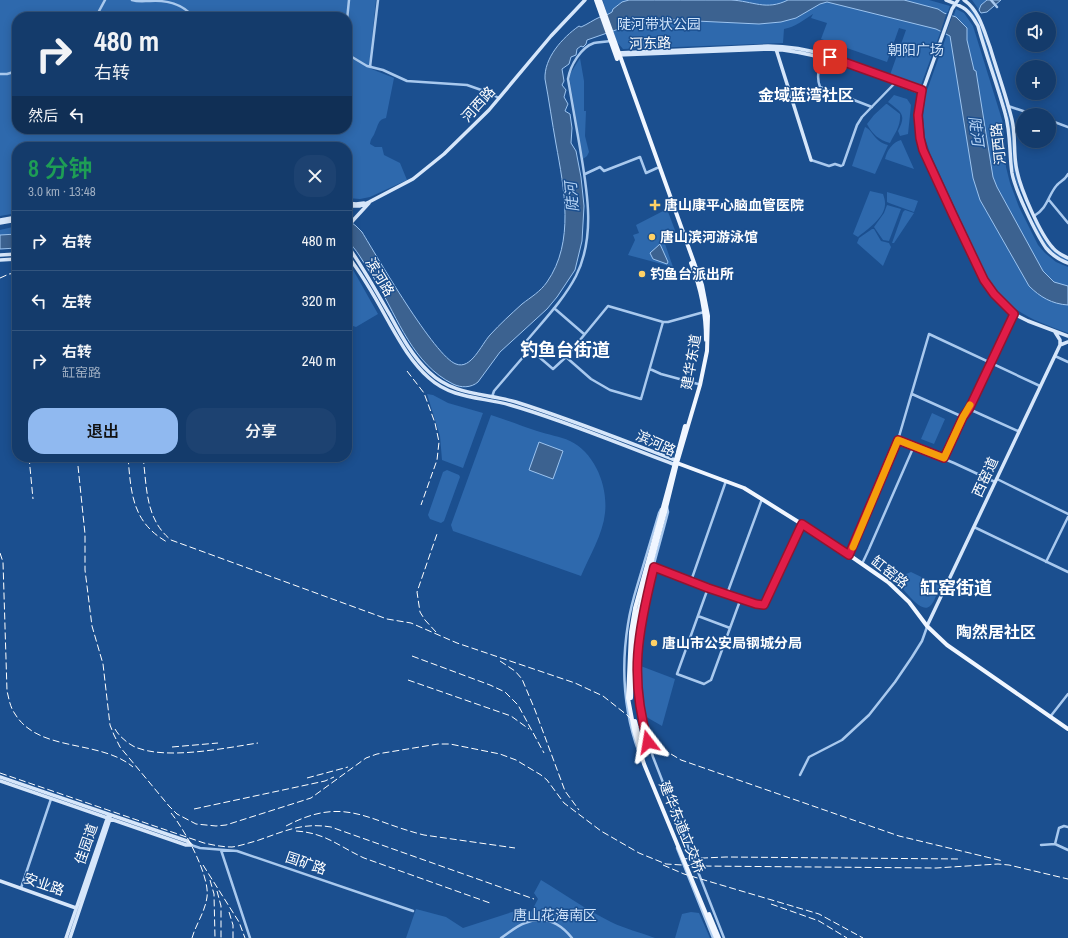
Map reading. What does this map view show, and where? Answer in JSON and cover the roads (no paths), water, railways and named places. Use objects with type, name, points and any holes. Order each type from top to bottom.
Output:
[{"type":"main road","points":[[596,0],[600,7]]},
{"type":"main road","points":[[600,0],[600,7]]},
{"type":"main road","name":"建华东道","points":[[600,7],[698,272],[706,306],[708,334],[706,358],[700,385],[676,463]]},
{"type":"main road","name":"建华东道","points":[[617,54],[696,274],[704,312],[706,334],[705,349],[698,384],[664,511]]},
{"type":"main road","name":"缸窑路","points":[[676,463],[744,488],[849,555],[888,582],[909,602],[927,626],[947,645],[1068,729]]},
{"type":"main road","name":"建华东道立交桥","points":[[664,511],[635,608],[630,632],[628,698],[634,730],[644,764],[715,938]]},
{"type":"main road","name":"建华东道立交桥","points":[[664,511],[638,609],[634,632],[631,698],[637,729],[647,764],[719,938]]},
{"type":"street","points":[[99,12],[105,0]]},
{"type":"street","points":[[132,0],[173,3],[187,12]]},
{"type":"street","points":[[348,12],[349,0]]},
{"type":"street","points":[[370,67],[378,0]]},
{"type":"street","name":"河西路","points":[[352,205],[360,206],[370,202],[422,173],[468,132],[585,0]]},
{"type":"street","name":"河西路","points":[[946,0],[956,2],[961,5],[970,14],[978,26],[1009,130],[1010,159],[1013,175],[1033,217],[1046,239],[1059,254],[1068,258]]},
{"type":"street","name":"河西路","points":[[965,0],[982,25],[1008,106],[1013,128],[1017,171],[1040,238],[1046,248],[1060,260],[1068,263]]},
{"type":"street","points":[[991,0],[997,7]]},
{"type":"street","points":[[956,2],[952,9],[922,91],[918,115],[920,138],[923,150],[984,280],[994,294],[1014,314],[1028,321],[1068,336]]},
{"type":"street","points":[[611,39],[588,46],[574,62],[568,79],[585,174],[588,207],[588,232],[581,266],[576,277],[554,308],[524,344],[553,369],[566,357],[608,306],[663,322],[704,312]]},
{"type":"street","name":"河东路","points":[[617,54],[768,46],[788,47],[838,59],[922,91]]},
{"type":"street","points":[[776,49],[811,160],[829,166],[835,164],[841,166],[843,165],[857,125],[862,117],[895,83]]},
{"type":"street","name":"河东路","points":[[617,54],[776,49],[823,58],[922,91]]},
{"type":"street","points":[[352,57],[370,67],[384,70],[407,81],[467,86],[487,92],[499,98]]},
{"type":"street","points":[[823,58],[818,74],[820,87],[872,107]]},
{"type":"street","points":[[0,74],[12,72]]},
{"type":"street","points":[[1008,106],[1016,109]]},
{"type":"street","points":[[1056,123],[1068,127]]},
{"type":"street","points":[[585,174],[600,168],[604,171],[640,157],[646,173],[657,168]]},
{"type":"street","points":[[1033,217],[1040,213],[1057,185],[1064,180],[1068,174]]},
{"type":"street","points":[[1049,200],[1068,223]]},
{"type":"street","points":[[352,222],[370,202]]},
{"type":"street","points":[[0,222],[12,220]]},
{"type":"street","name":"滨河路","points":[[352,252],[418,362],[433,376],[446,385],[491,399]]},
{"type":"street","points":[[0,255],[12,254]]},
{"type":"street","points":[[0,260],[12,259]]},
{"type":"street","name":"滨河路","points":[[352,262],[407,353],[428,377],[444,389],[454,394],[516,402],[558,416],[676,463]]},
{"type":"street","points":[[554,308],[584,334]]},
{"type":"street","points":[[944,458],[1014,314]]},
{"type":"street","points":[[566,357],[591,379],[610,390],[641,399],[663,322]]},
{"type":"street","points":[[1055,331],[1059,337],[1060,345],[1068,342]]},
{"type":"street","points":[[849,555],[898,440],[929,334],[1040,386]]},
{"type":"street","name":"西窑道","points":[[927,626],[1060,345]]},
{"type":"street","points":[[491,399],[494,391],[530,349]]},
{"type":"street","points":[[1055,356],[1068,362]]},
{"type":"street","points":[[650,369],[661,374],[698,384]]},
{"type":"street","points":[[912,394],[963,417]]},
{"type":"street","points":[[969,409],[1018,432]]},
{"type":"street","points":[[898,440],[996,480],[1068,514]]},
{"type":"street","points":[[862,564],[914,446]]},
{"type":"street","points":[[690,581],[726,482]]},
{"type":"street","points":[[727,594],[762,499]]},
{"type":"street","points":[[715,938],[643,765],[630,721],[626,697],[624,656],[631,607],[659,512],[665,505],[668,512],[642,617],[638,649],[637,680],[643,724],[653,757],[724,938]]},
{"type":"street","points":[[1046,562],[1068,517]]},
{"type":"street","points":[[654,567],[708,588],[756,604],[764,605],[802,524]]},
{"type":"street","points":[[974,527],[1068,572]]},
{"type":"street","points":[[708,588],[677,674],[704,684],[711,680],[741,598]]},
{"type":"street","points":[[698,616],[730,628]]},
{"type":"street","points":[[800,775],[810,757],[842,740],[869,715],[895,682],[912,657],[922,641],[927,630],[927,626]]},
{"type":"street","points":[[1050,717],[1068,694]]},
{"type":"street","name":"国矿路","points":[[0,777],[109,817]]},
{"type":"street","name":"国矿路","points":[[0,781],[187,841],[191,845],[200,848],[237,851],[413,911]]},
{"type":"street","points":[[21,888],[51,798]]},
{"type":"street","name":"佳园道","points":[[66,938],[78,908],[109,817]]},
{"type":"street","points":[[1055,844],[1059,828],[1064,826],[1068,827]]},
{"type":"street","points":[[1042,845],[1055,844],[1068,850]]},
{"type":"street","points":[[221,850],[250,938]]},
{"type":"street","name":"安业路","points":[[0,881],[78,908]]},
{"type":"street","name":"佳园道","points":[[70,938],[78,908]]},
{"type":"street","points":[[501,938],[524,923],[534,920],[544,920],[559,925],[565,929],[572,938]]},
{"type":"water","name":"陡河","points":[[629,0],[731,0],[773,5],[788,0],[904,0],[938,9],[944,13],[956,17],[967,28],[967,40],[974,70],[976,71],[993,177],[1043,271],[1054,282],[1068,286],[1068,305],[1047,299],[1029,286],[980,200],[973,178],[950,36],[936,29],[827,2],[820,4],[796,18],[781,22],[759,24],[675,20],[636,23],[587,40],[583,47],[581,46],[577,49],[576,55],[571,57],[569,64],[562,69],[564,81],[562,85],[566,90],[564,97],[568,104],[565,111],[570,114],[572,128],[571,143],[576,151],[581,177],[584,206],[582,241],[575,270],[547,309],[500,352],[478,382],[466,387],[459,386],[439,375],[427,365],[408,340],[377,283],[352,245],[352,223],[362,232],[406,304],[434,344],[456,364],[461,365],[471,360],[490,335],[522,304],[544,286],[556,266],[561,250],[565,214],[564,196],[545,79],[545,71],[551,56],[566,36],[579,26],[581,27],[612,12],[613,9],[622,2]]},
{"type":"water","points":[[987,0],[1001,0],[987,12],[981,13],[979,10],[981,5]]},
{"type":"water","points":[[12,234],[12,248],[0,249],[0,235]]},
{"type":"water","points":[[660,244],[668,262],[667,264],[653,259],[650,253]]},
{"type":"water","points":[[539,442],[563,451],[553,479],[529,470]]},
{"type":"railway","points":[[0,278],[12,274]]},
{"type":"railway","points":[[407,371],[424,393],[435,423],[439,442],[437,460],[421,505]]},
{"type":"railway","points":[[29,462],[33,499]]},
{"type":"railway","points":[[128,462],[132,494],[140,516],[155,534],[167,542]]},
{"type":"railway","points":[[144,462],[147,491],[152,512],[162,532],[171,540],[387,619],[411,623],[457,643],[575,683],[603,696],[627,715],[661,748],[681,760],[899,836],[1003,861]]},
{"type":"railway","points":[[78,466],[85,534],[85,570],[92,626],[103,664],[110,725],[120,747],[169,806],[177,814],[196,824],[216,826],[226,825],[311,798],[366,758],[377,754],[438,744],[450,744],[500,754],[516,760],[547,780],[564,803],[601,831],[639,853],[666,864],[698,866],[936,868],[998,864],[1009,865],[1068,879]]},
{"type":"railway","points":[[436,632],[420,612],[417,592],[437,534]]},
{"type":"railway","points":[[0,553],[3,562],[7,691],[13,711],[26,726],[39,735],[54,741],[104,752],[119,758],[133,767]]},
{"type":"railway","points":[[412,656],[505,692],[518,705],[544,753]]},
{"type":"railway","points":[[500,661],[515,671],[522,679],[565,791],[579,810]]},
{"type":"railway","points":[[408,680],[511,716],[529,729]]},
{"type":"railway","points":[[115,729],[123,739],[133,746],[161,753],[194,752],[258,743]]},
{"type":"railway","points":[[172,747],[218,743]]},
{"type":"railway","points":[[307,778],[348,767]]},
{"type":"railway","points":[[0,773],[204,843],[218,846],[238,846],[301,827],[331,827],[534,899]]},
{"type":"railway","points":[[194,809],[325,781],[334,777]]},
{"type":"railway","points":[[286,826],[324,812],[341,812],[371,818],[424,835],[515,848]]},
{"type":"railway","points":[[171,813],[183,830],[201,866],[207,888],[207,897],[204,908],[192,938]]},
{"type":"railway","points":[[296,831],[316,834],[364,858],[490,903]]},
{"type":"railway","points":[[681,859],[726,857],[961,859]]},
{"type":"railway","points":[[203,865],[239,922],[245,938]]},
{"type":"railway","points":[[663,865],[684,874],[819,914],[863,938]]},
{"type":"railway","points":[[210,880],[214,894],[215,938]]},
{"type":"railway","points":[[217,891],[221,906],[221,938]]},
{"type":"railway","points":[[771,904],[819,921],[847,938]]},
{"type":"railway","points":[[229,912],[233,925],[233,938]]},
{"type":"place","name":"唐山康平心脑血管医院","points":[[655,205]]},
{"type":"place","name":"唐山滨河游泳馆","points":[[652,237]]},
{"type":"place","name":"钓鱼台派出所","points":[[642,274]]},
{"type":"place","name":"唐山市公安局钢城分局","points":[[654,643]]},
{"type":"district","name":"金域蓝湾社区","points":[[806,95]]},
{"type":"district","name":"钓鱼台街道","points":[[565,350]]},
{"type":"district","name":"缸窑街道","points":[[956,588]]},
{"type":"district","name":"陶然居社区","points":[[996,632]]},
{"type":"park label","name":"陡河带状公园","points":[[659,24]]},
{"type":"park label","name":"朝阳广场","points":[[916,50]]},
{"type":"park label","name":"唐山花海南区","points":[[555,915]]}]
